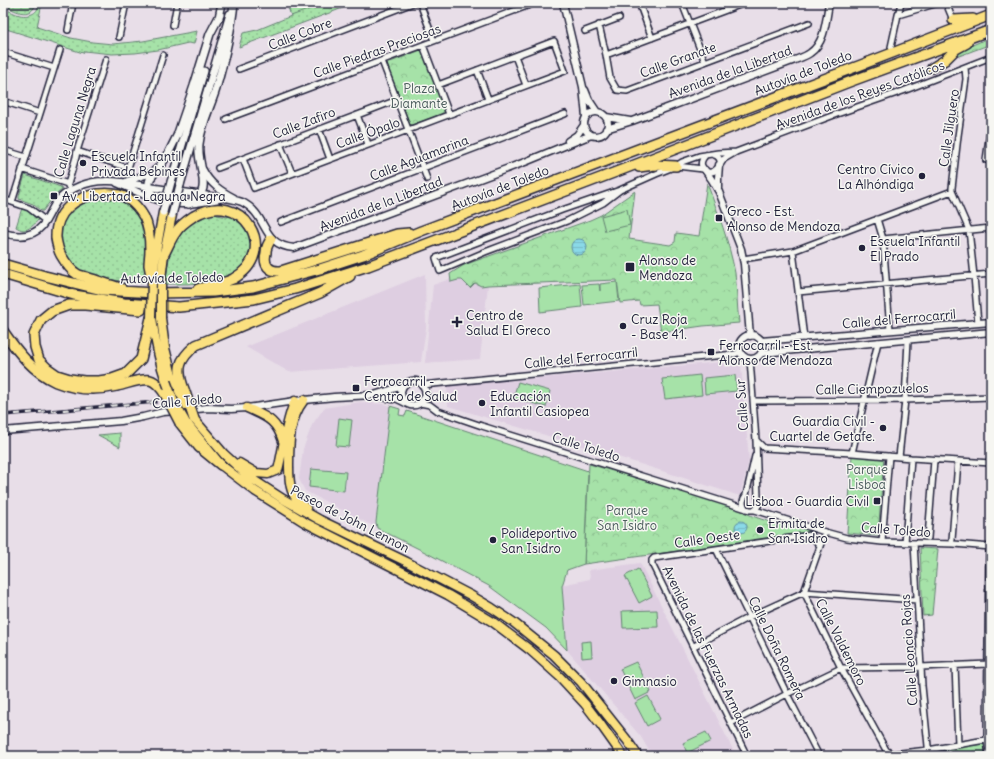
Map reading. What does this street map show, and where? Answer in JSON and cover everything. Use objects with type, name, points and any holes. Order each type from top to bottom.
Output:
[{"type":"highway","points":[[953,20],[988,16]]},
{"type":"highway","name":"Autovía de Toledo","points":[[3,264],[102,290],[135,293],[213,292],[246,288],[290,277],[363,255],[421,231],[988,16]]},
{"type":"highway","points":[[932,68],[945,60],[956,49],[990,30]]},
{"type":"highway","name":"Autovía de Toledo","points":[[3,274],[74,295],[124,303],[179,307],[254,299],[295,290],[368,266],[849,82],[990,30]]},
{"type":"highway","points":[[861,65],[892,47]]},
{"type":"highway","points":[[849,82],[866,80],[889,74]]},
{"type":"highway","points":[[624,169],[654,165],[676,166]]},
{"type":"highway","points":[[135,293],[77,274],[68,265],[56,244],[56,233],[59,220],[71,204],[87,196],[106,193],[128,198],[133,202],[144,217],[148,227],[150,236],[149,264],[157,280]]},
{"type":"highway","points":[[164,254],[176,231],[189,219],[204,211],[212,209],[227,210],[239,214],[249,224],[255,239],[255,248],[251,261],[246,268],[232,279],[220,284],[185,292]]},
{"type":"highway","points":[[163,212],[156,246],[157,280],[155,342],[166,382],[182,422]]},
{"type":"highway","points":[[157,280],[172,216]]},
{"type":"highway","points":[[271,239],[267,247],[265,262],[270,270],[276,272],[398,234],[421,231]]},
{"type":"highway","points":[[182,392],[180,380],[181,361],[187,352],[196,345],[320,294],[368,266]]},
{"type":"highway","points":[[156,318],[141,359],[126,374],[112,379],[84,381],[57,375],[39,360],[35,347],[34,335],[41,320],[52,311],[69,305],[85,304],[129,310],[165,311],[179,307]]},
{"type":"highway","points":[[156,318],[171,372],[194,419]]},
{"type":"highway","points":[[3,331],[28,363],[55,382],[72,387],[101,389],[143,379],[152,380],[160,386],[199,447],[221,465]]},
{"type":"highway","points":[[304,400],[298,407],[291,432],[289,445],[289,480],[292,492],[297,500],[320,520]]},
{"type":"highway","points":[[224,454],[256,473],[268,474],[278,470],[282,456],[287,420],[295,401]]},
{"type":"highway","points":[[247,408],[267,417],[274,422],[280,432],[284,444]]},
{"type":"highway","name":"Paseo de John Lennon","points":[[194,419],[224,454],[249,477],[283,499],[320,520],[407,562],[470,595],[513,622],[554,655],[581,682],[638,756]]},
{"type":"highway","name":"Paseo de John Lennon","points":[[221,465],[255,491],[306,523],[448,595],[493,622],[530,650],[560,677],[585,704],[623,756]]},
{"type":"main road","points":[[163,212],[220,16],[222,3]]},
{"type":"main road","points":[[189,204],[194,202],[202,194],[204,188],[200,164],[199,145],[202,128],[216,90],[226,54],[230,37],[233,3]]},
{"type":"main road","points":[[172,216],[233,3]]},
{"type":"main road","points":[[154,198],[148,187],[150,179],[167,156],[177,136],[210,34],[220,16]]},
{"type":"street","points":[[68,30],[74,3]]},
{"type":"street","points":[[119,37],[126,3]]},
{"type":"street","points":[[173,25],[177,3]]},
{"type":"street","name":"Calle Cobre","points":[[239,69],[413,3]]},
{"type":"street","points":[[420,3],[434,41]]},
{"type":"street","name":"Calle Piedras Preciosas","points":[[226,119],[535,3]]},
{"type":"street","points":[[563,3],[583,87],[586,117],[584,125],[587,132],[591,135],[597,136],[602,134],[607,125],[606,117]]},
{"type":"street","points":[[639,3],[652,38]]},
{"type":"street","points":[[682,3],[704,62]]},
{"type":"street","points":[[606,55],[745,3]]},
{"type":"street","name":"Avenida de la Libertad","points":[[606,129],[632,121],[810,53],[818,44],[823,34],[829,3]]},
{"type":"street","points":[[892,47],[901,3]]},
{"type":"street","points":[[898,15],[938,3]]},
{"type":"street","points":[[946,3],[953,20]]},
{"type":"street","points":[[585,31],[619,18]]},
{"type":"street","name":"Calle Granate","points":[[599,25],[610,78],[617,90],[627,91],[809,23]]},
{"type":"street","name":"Calle Ópalo","points":[[243,159],[254,188],[330,158],[565,71],[554,41],[515,56]]},
{"type":"street","points":[[423,46],[449,114]]},
{"type":"street","points":[[12,202],[60,50]]},
{"type":"street","points":[[3,52],[54,68]]},
{"type":"street","points":[[77,151],[128,168],[163,55]]},
{"type":"street","points":[[438,85],[515,56],[526,85]]},
{"type":"street","name":"Avenida de los Reyes Católicos","points":[[720,165],[724,159],[736,152],[965,68],[991,57]]},
{"type":"street","name":"Calle Laguna Negra","points":[[69,187],[77,151],[106,59]]},
{"type":"street","points":[[382,61],[427,179]]},
{"type":"street","name":"Calle Jilguero","points":[[952,191],[966,79],[965,68]]},
{"type":"street","points":[[477,70],[488,99]]},
{"type":"street","points":[[583,87],[597,112]]},
{"type":"street","name":"Calle Zafiro","points":[[218,168],[397,100]]},
{"type":"street","points":[[3,101],[40,113]]},
{"type":"street","points":[[586,117],[592,112],[597,112],[606,117],[632,121]]},
{"type":"street","name":"Calle Aguamarina","points":[[282,222],[565,114]]},
{"type":"street","points":[[357,115],[368,144]]},
{"type":"street","points":[[986,160],[991,124]]},
{"type":"street","name":"Avenida de la Libertad","points":[[559,148],[577,135],[584,125]]},
{"type":"street","points":[[319,129],[330,158]]},
{"type":"street","name":"Avenida de la Libertad","points":[[271,239],[285,247],[294,248],[525,162],[591,135]]},
{"type":"street","points":[[280,144],[292,173]]},
{"type":"street","points":[[3,150],[26,157]]},
{"type":"street","name":"Avenida de los Reyes Católicos","points":[[620,190],[603,203],[567,221],[440,271],[436,258],[562,210],[620,190],[699,156],[736,152]]},
{"type":"street","points":[[719,192],[718,184],[720,162],[714,154],[708,154],[702,160],[702,164],[719,192],[741,250],[750,336]]},
{"type":"street","points":[[124,181],[152,173],[163,162]]},
{"type":"street","points":[[200,164],[209,180],[214,185],[253,210],[261,219],[271,239]]},
{"type":"street","points":[[704,169],[708,172],[713,172],[720,165]]},
{"type":"street","name":"Avenida de los Reyes Católicos","points":[[676,166],[704,169]]},
{"type":"street","points":[[22,169],[69,187],[78,187],[97,181],[124,181],[148,187],[202,194],[242,202]]},
{"type":"street","points":[[113,181],[170,203],[189,204],[225,198]]},
{"type":"street","points":[[3,233],[15,236],[26,236],[37,231],[46,221],[58,200],[69,187]]},
{"type":"street","points":[[743,259],[793,251],[952,191],[969,230],[978,323]]},
{"type":"street","points":[[3,199],[29,208],[46,221]]},
{"type":"street","points":[[592,200],[594,207]]},
{"type":"street","points":[[877,219],[883,239],[890,330]]},
{"type":"street","points":[[883,239],[991,228]]},
{"type":"street","points":[[793,251],[804,338]]},
{"type":"street","points":[[798,292],[991,274]]},
{"type":"street","name":"Calle del Ferrocarril","points":[[761,341],[991,322]]},
{"type":"street","name":"Calle del Ferrocarril","points":[[762,353],[991,332]]},
{"type":"street","points":[[755,336],[761,341],[763,349],[762,353],[758,357],[753,359],[746,358],[741,352],[740,345],[744,338],[755,336]]},
{"type":"street","points":[[899,457],[905,400],[908,340]]},
{"type":"street","points":[[852,453],[878,342]]},
{"type":"street","name":"Calle del Ferrocarril","points":[[423,385],[736,354],[741,352]]},
{"type":"street","name":"Calle Sur","points":[[750,359],[756,440],[758,497]]},
{"type":"street","points":[[409,381],[418,381],[423,385],[426,392],[420,403],[417,405],[410,405],[404,401],[401,394],[401,389],[403,386],[409,381]]},
{"type":"street","name":"Calle Toledo","points":[[3,431],[121,421],[163,412],[195,409],[247,408],[304,400],[373,395],[403,386]]},
{"type":"street","name":"Calle Toledo","points":[[373,395],[393,399],[396,398],[404,401]]},
{"type":"street","name":"Calle Ciempozuelos","points":[[753,401],[905,400],[991,397]]},
{"type":"street","name":"Calle Toledo","points":[[420,403],[430,405],[438,411],[482,426],[746,509]]},
{"type":"street","points":[[756,440],[764,448],[991,463]]},
{"type":"street","name":"Calle Sur","points":[[746,495],[756,450]]},
{"type":"street","points":[[882,542],[889,456]]},
{"type":"street","points":[[905,543],[911,458]]},
{"type":"street","points":[[928,538],[934,460]]},
{"type":"street","points":[[952,540],[958,461]]},
{"type":"street","points":[[750,493],[755,494],[758,497],[760,502],[755,510],[746,509],[743,504],[743,500],[746,495],[750,493]]},
{"type":"street","name":"Calle Toledo","points":[[755,510],[847,538],[882,542],[954,544],[990,547]]},
{"type":"street","points":[[812,528],[811,535],[820,546]]},
{"type":"street","name":"Calle Valdemoro","points":[[825,532],[804,592],[841,668],[890,755]]},
{"type":"street","name":"Calle Oeste","points":[[654,558],[811,535]]},
{"type":"street","name":"Calle Leoncio Rojas","points":[[914,543],[928,756]]},
{"type":"street","points":[[989,756],[990,547]]},
{"type":"street","name":"Calle Doña Romera","points":[[716,549],[819,756]]},
{"type":"street","name":"Avenida de las Fuerzas Armadas","points":[[654,558],[652,560],[652,564],[694,646],[747,756]]},
{"type":"street","points":[[694,646],[750,617],[804,592],[917,600]]},
{"type":"street","points":[[731,723],[841,668],[921,667],[989,663]]},
{"type":"street","points":[[955,665],[958,745]]},
{"type":"street","points":[[890,755],[989,739]]},
{"type":"shaded area","name":"Centro de Salud El Greco","points":[[475,270],[488,285],[480,359],[425,363],[433,285]]},
{"type":"shaded area","points":[[425,274],[426,328],[421,362],[289,372],[246,347]]},
{"type":"shaded area","points":[[723,362],[724,367],[741,365],[749,461],[740,496],[612,455],[448,406],[447,386]]},
{"type":"shaded area","points":[[360,402],[390,406],[376,522],[377,528],[305,491],[299,479],[303,449],[312,425],[324,408]]},
{"type":"shaded area","points":[[640,563],[736,756],[652,756],[641,737],[567,650],[562,585],[590,579],[589,570]]},
{"type":"green space","points":[[6,3],[36,3],[31,11],[23,13],[6,6]]},
{"type":"green space","points":[[38,3],[42,3],[37,27],[71,38],[92,42],[113,44],[143,41],[197,31],[194,44],[188,43],[158,50],[135,53],[112,54],[84,51],[83,53],[3,28],[3,12],[5,9],[18,15],[30,15],[36,12]]},
{"type":"green space","points":[[287,3],[356,3],[239,47],[243,33],[257,30],[291,16]]},
{"type":"green space","points":[[287,3],[327,3],[291,16]]},
{"type":"green space","points":[[991,37],[991,44],[959,56],[958,52],[961,50]]},
{"type":"green space","name":"Plaza Diamante","points":[[421,50],[423,51],[446,110],[445,113],[410,125],[387,65],[388,63]]},
{"type":"green space","points":[[25,175],[61,187],[62,190],[54,196],[43,211],[33,204],[19,199]]},
{"type":"green space","points":[[707,183],[723,227],[733,261],[736,279],[739,323],[661,332],[657,304],[640,305],[639,301],[620,303],[617,280],[481,286],[475,283],[470,288],[462,280],[451,282],[450,274],[464,265],[590,220],[601,215],[635,191],[629,239],[670,245],[675,242],[676,233],[699,236]]},
{"type":"green space","points":[[113,197],[128,202],[144,224],[147,249],[143,283],[100,278],[84,273],[70,263],[61,246],[61,227],[64,218],[70,211],[86,201]]},
{"type":"green space","points":[[22,208],[38,220],[34,225],[25,230],[16,227]]},
{"type":"green space","points":[[627,209],[630,225],[605,231],[601,216]]},
{"type":"green space","points":[[218,213],[217,215],[228,217],[228,214],[237,218],[250,234],[251,252],[244,265],[230,276],[210,282],[165,284],[170,252],[177,237],[187,224],[206,215]]},
{"type":"green space","points":[[617,282],[619,301],[584,305],[582,285],[599,284],[600,291],[600,284]]},
{"type":"green space","points":[[580,284],[582,307],[540,312],[539,288]]},
{"type":"green space","points":[[700,375],[702,395],[665,399],[662,379]]},
{"type":"green space","points":[[735,375],[737,391],[705,394],[704,378]]},
{"type":"green space","points":[[518,382],[550,391],[546,407],[513,398]]},
{"type":"green space","name":"Polideportivo San Isidro","points":[[390,406],[400,409],[399,415],[405,416],[407,411],[588,471],[584,564],[567,570],[562,586],[567,650],[546,628],[489,586],[377,528],[376,522]]},
{"type":"green space","points":[[339,418],[352,420],[349,447],[336,446]]},
{"type":"green space","points":[[120,433],[120,447],[98,435]]},
{"type":"green space","name":"Parque Lisboa","points":[[852,455],[884,457],[878,536],[847,533]]},
{"type":"green space","name":"Parque San Isidro","points":[[589,464],[734,507],[752,516],[776,524],[782,522],[810,529],[808,533],[584,564]]},
{"type":"green space","points":[[311,469],[346,472],[344,491],[309,487]]},
{"type":"green space","points":[[920,548],[938,549],[932,615],[923,616]]},
{"type":"green space","points":[[638,569],[652,596],[639,603],[625,576]]},
{"type":"green space","points":[[657,610],[658,627],[623,628],[622,611]]},
{"type":"green space","points":[[591,641],[592,657],[582,658],[581,642]]},
{"type":"green space","points":[[636,662],[651,692],[635,700],[620,669]]},
{"type":"green space","points":[[648,696],[660,719],[647,726],[635,703]]},
{"type":"green space","points":[[706,732],[711,741],[687,753],[683,743]]},
{"type":"green space","points":[[983,744],[986,747],[987,756],[931,756],[930,753],[933,751]]},
{"type":"water","points":[[579,239],[585,241],[587,247],[585,253],[579,255],[573,253],[571,247],[573,241]]},
{"type":"water","points":[[739,521],[743,521],[747,527],[743,533],[739,533],[735,529],[735,525]]},
{"type":"railway","points":[[3,415],[156,402]]},
{"type":"place","name":"Escuela Infantil Privada Bebines","points":[[83,163]]},
{"type":"place","name":"Centro Cívico La Alhóndiga","points":[[922,176]]},
{"type":"place","name":"Av. Libertad - Laguna Negra","points":[[54,196]]},
{"type":"place","name":"Greco - Est. Alonso de Mendoza","points":[[719,218]]},
{"type":"place","name":"Escuela Infantil El Prado","points":[[862,248]]},
{"type":"place","name":"Alonso de Mendoza","points":[[630,267]]},
{"type":"place","name":"Centro de Salud El Greco","points":[[457,322]]},
{"type":"place","name":"Cruz Roja - Base 41.","points":[[623,326]]},
{"type":"place","name":"Ferrocarril - Est. Alonso de Mendoza","points":[[711,352]]},
{"type":"place","name":"Ferrocarril - Centro de Salud","points":[[356,388]]},
{"type":"place","name":"Educación Infantil Casiopea","points":[[482,403]]},
{"type":"place","name":"Guardia Civil - Cuartel de Getafe.","points":[[883,428]]},
{"type":"place","name":"Lisboa - Guardia Civil","points":[[877,501]]},
{"type":"place","name":"Ermita de San Isidro","points":[[760,530]]},
{"type":"place","name":"Polideportivo San Isidro","points":[[493,540]]},
{"type":"place","name":"Gimnasio","points":[[614,681]]}]
